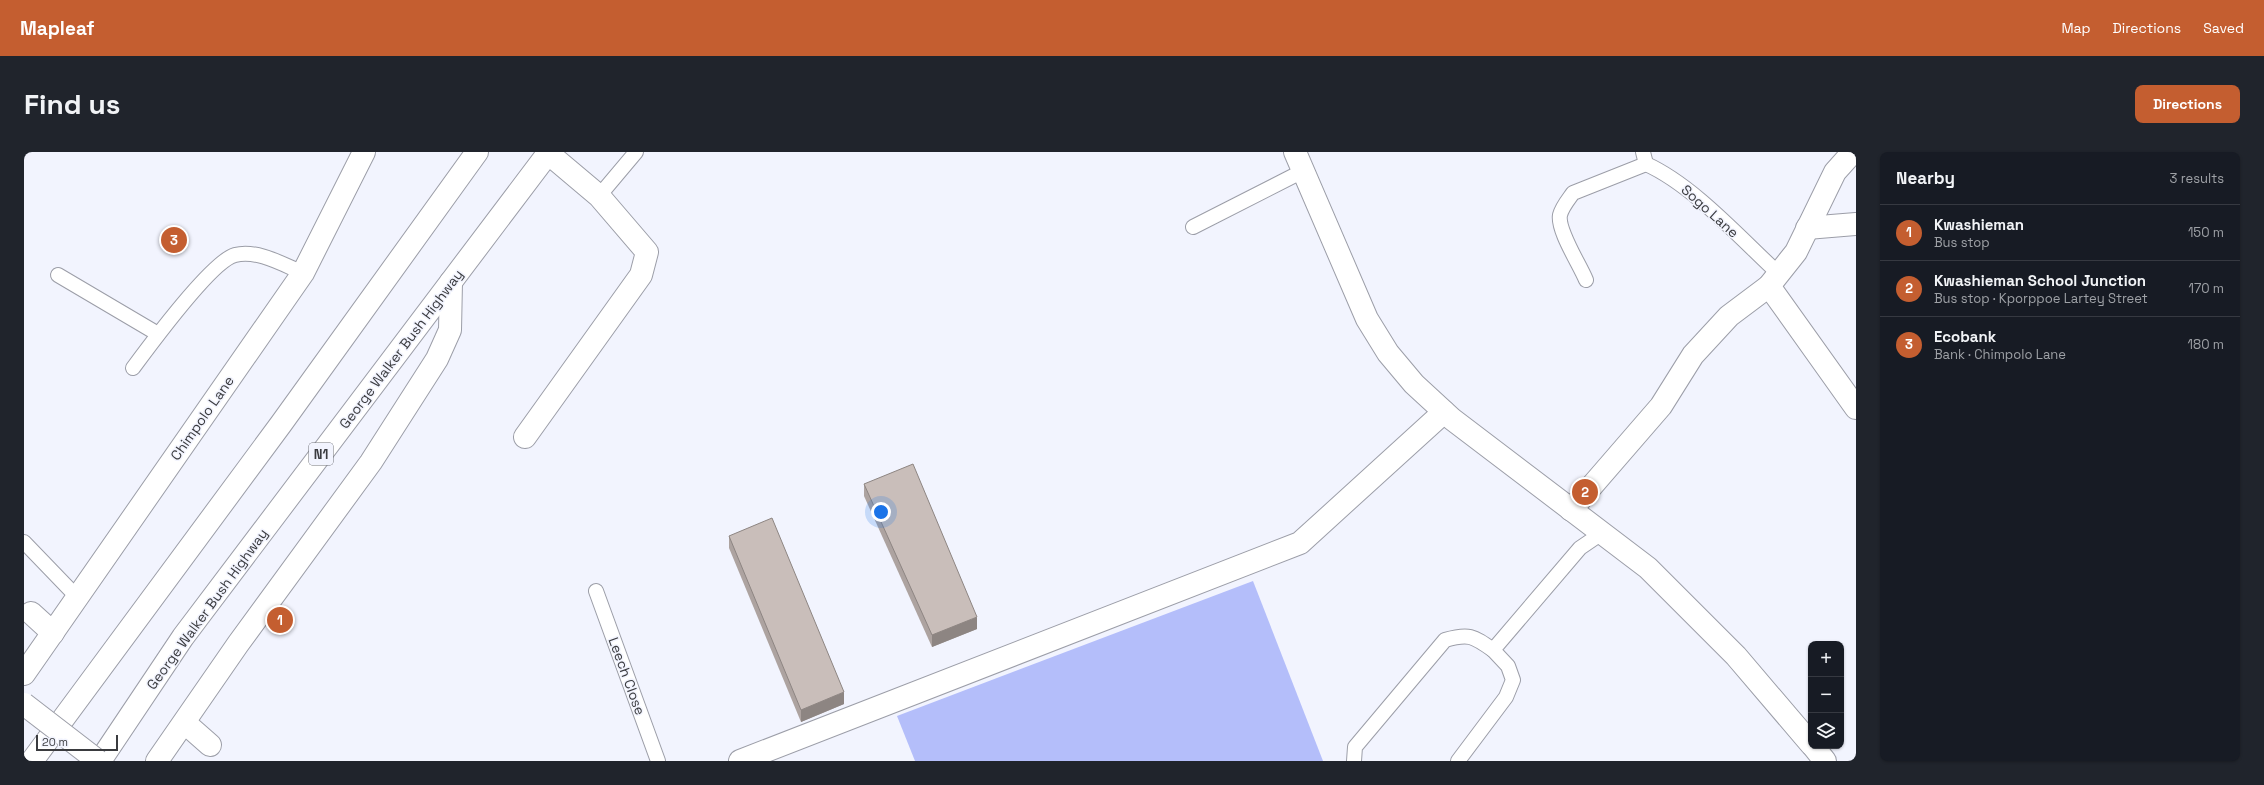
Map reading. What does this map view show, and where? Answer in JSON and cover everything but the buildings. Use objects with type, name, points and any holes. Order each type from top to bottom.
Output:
[{"type":"main road","name":"Chimpolo Lane","points":[[24,674],[303,273],[364,152]]},
{"type":"main road","points":[[32,761],[281,424],[477,152]]},
{"type":"main road","points":[[526,437],[641,275],[647,252],[600,196],[549,152]]},
{"type":"main road","name":"George Walker Bush Highway","points":[[99,761],[183,637],[451,282],[509,208],[549,152]]},
{"type":"main road","points":[[1571,510],[1661,406],[1693,355],[1729,316],[1774,280],[1796,252],[1835,172],[1853,152]]},
{"type":"main road","points":[[1299,161],[1367,319],[1388,353],[1414,384],[1444,412],[1648,568],[1730,651],[1808,740]]},
{"type":"main road","points":[[1807,228],[1856,224]]},
{"type":"main road","name":"Sogo Lane","points":[[1774,280],[1856,408]]},
{"type":"main road","points":[[157,761],[185,723],[238,644],[371,462],[437,359],[450,330],[451,282]]},
{"type":"main road","points":[[740,761],[1300,543],[1444,412]]},
{"type":"main road","points":[[31,613],[53,633]]},
{"type":"main road","points":[[24,704],[99,761]]},
{"type":"main road","points":[[185,723],[210,745]]},
{"type":"main road","points":[[1816,749],[1826,761]]},
{"type":"lane","points":[[600,196],[636,152]]},
{"type":"lane","points":[[1586,280],[1564,234],[1560,216],[1565,203],[1573,193],[1645,158]]},
{"type":"lane","name":"Sogo Lane","points":[[1645,158],[1692,194],[1774,280]]},
{"type":"lane","points":[[1193,227],[1299,161]]},
{"type":"lane","points":[[133,368],[158,334],[218,264],[236,254],[262,255],[303,273]]},
{"type":"lane","points":[[58,275],[158,334]]},
{"type":"lane","points":[[1493,650],[1580,548],[1602,533]]},
{"type":"lane","points":[[24,542],[78,597]]},
{"type":"lane","name":"Leech Close","points":[[596,591],[658,761]]},
{"type":"lane","points":[[1354,761],[1355,747],[1445,640],[1461,635],[1474,636],[1493,650],[1508,666],[1513,680],[1506,697],[1458,761]]},
{"type":"shaded area","points":[[1253,581],[1323,761],[915,761],[897,716]]},
{"type":"place","name":"Ecobank","points":[[174,240]]},
{"type":"place","name":"Kwashieman School Junction","points":[[1585,492]]},
{"type":"place","name":"Kwashieman","points":[[280,620]]}]
